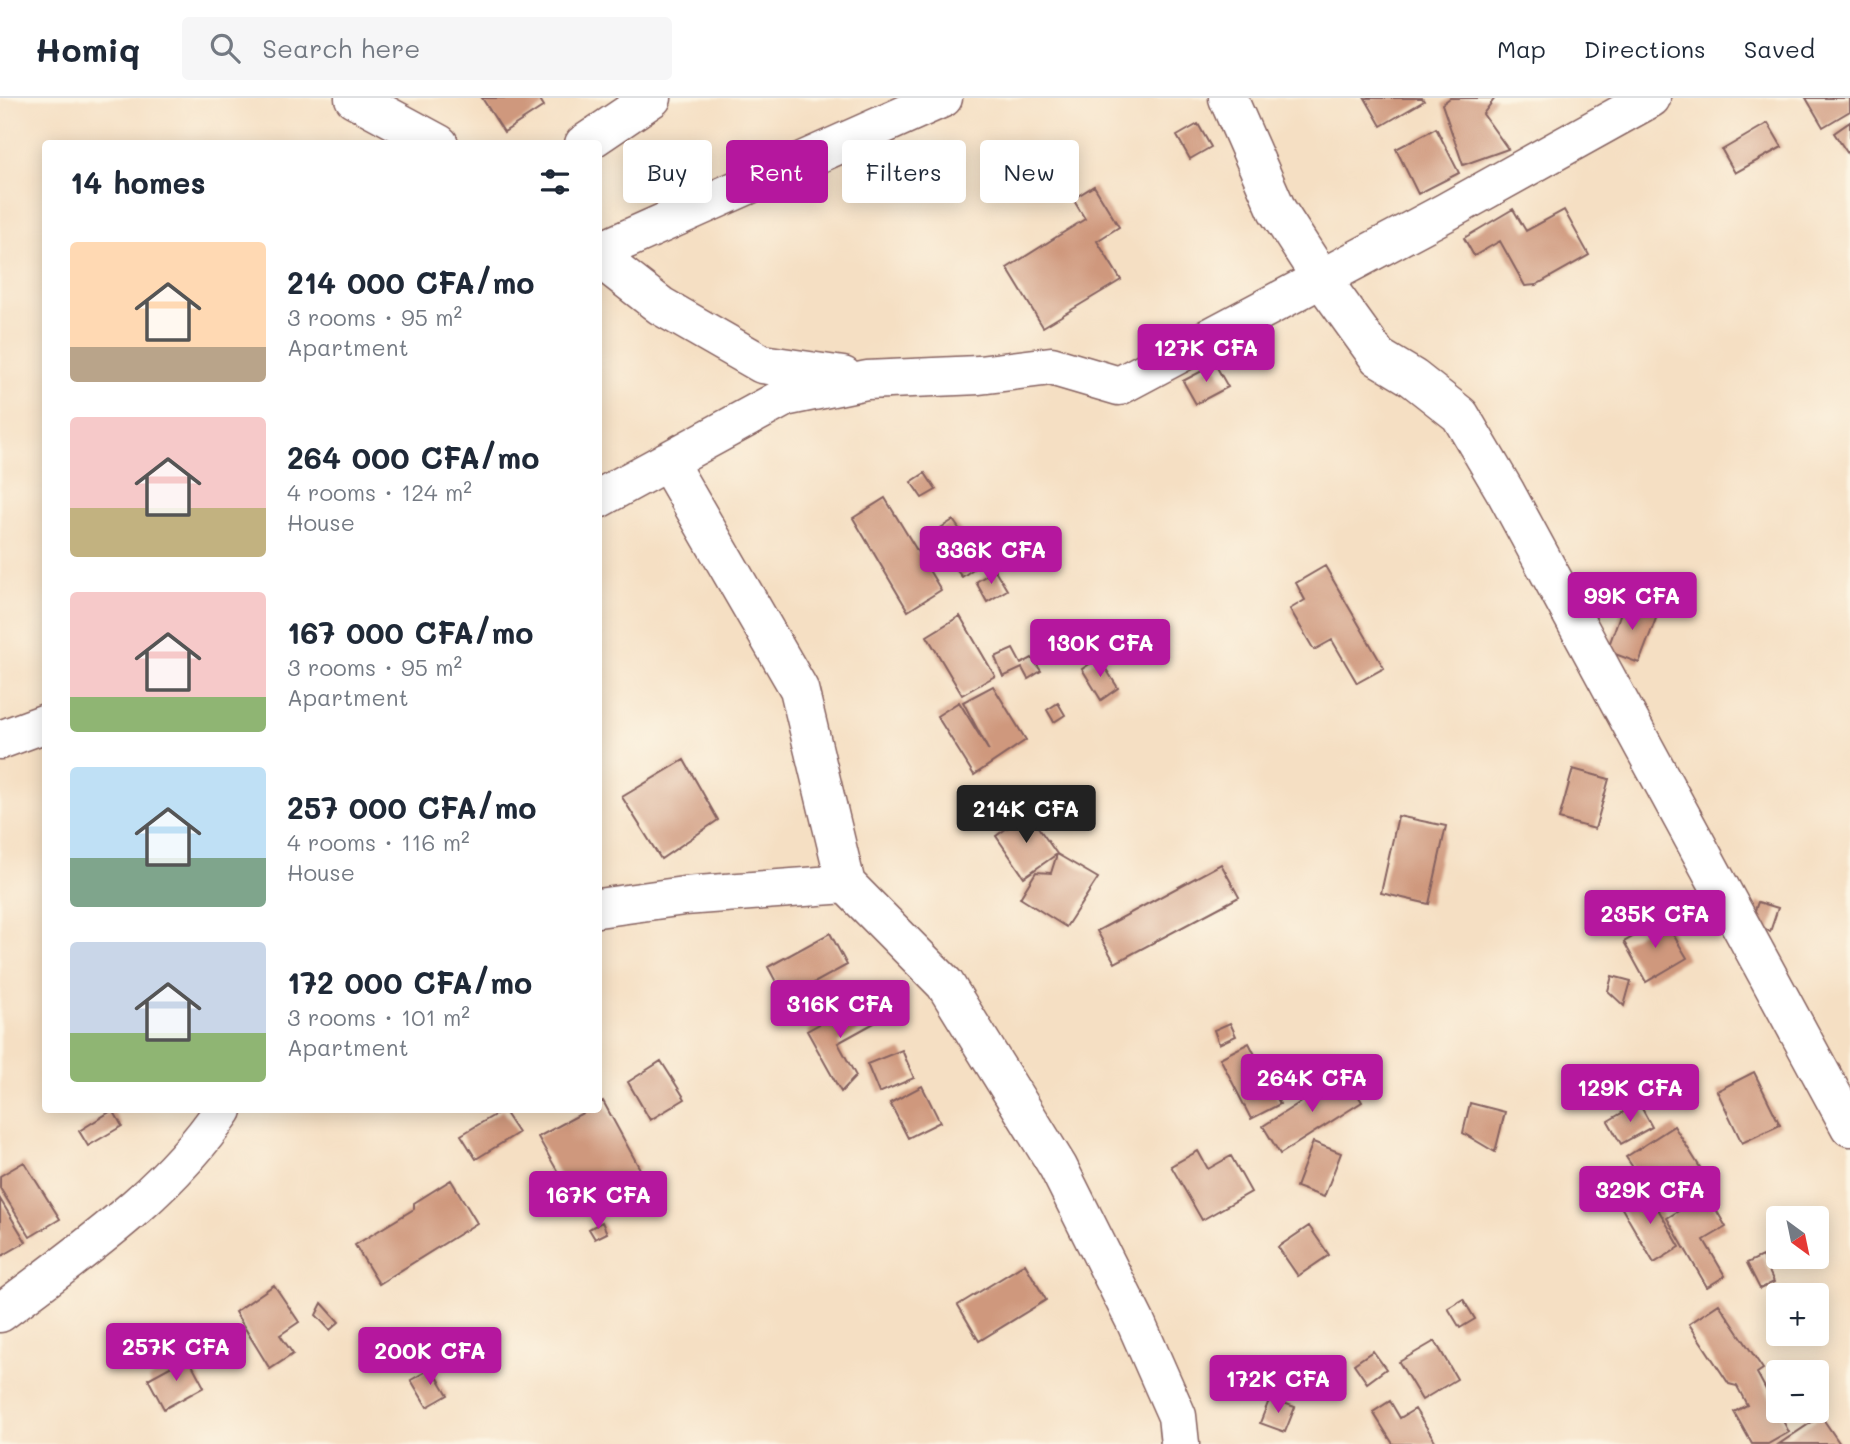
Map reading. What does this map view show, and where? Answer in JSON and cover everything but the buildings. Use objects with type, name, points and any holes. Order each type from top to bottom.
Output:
[{"type":"street","points":[[354,98],[432,140]]},
{"type":"street","points":[[590,140],[652,98]]},
{"type":"street","points":[[602,253],[943,98]]},
{"type":"street","points":[[1228,98],[1277,211],[1378,357],[1413,378],[1460,415],[1513,505],[1850,1127]]},
{"type":"street","points":[[602,497],[785,397],[867,380],[979,375],[1051,366],[1119,386],[1651,98]]},
{"type":"street","points":[[602,258],[661,306],[762,364],[867,380]]},
{"type":"street","points":[[667,461],[799,689],[846,884],[945,984],[1058,1167],[1136,1324],[1177,1416],[1180,1444]]},
{"type":"street","points":[[0,740],[42,724]]},
{"type":"street","points":[[602,907],[684,896],[846,884]]},
{"type":"street","points":[[0,1313],[143,1201],[203,1140],[221,1113]]}]
